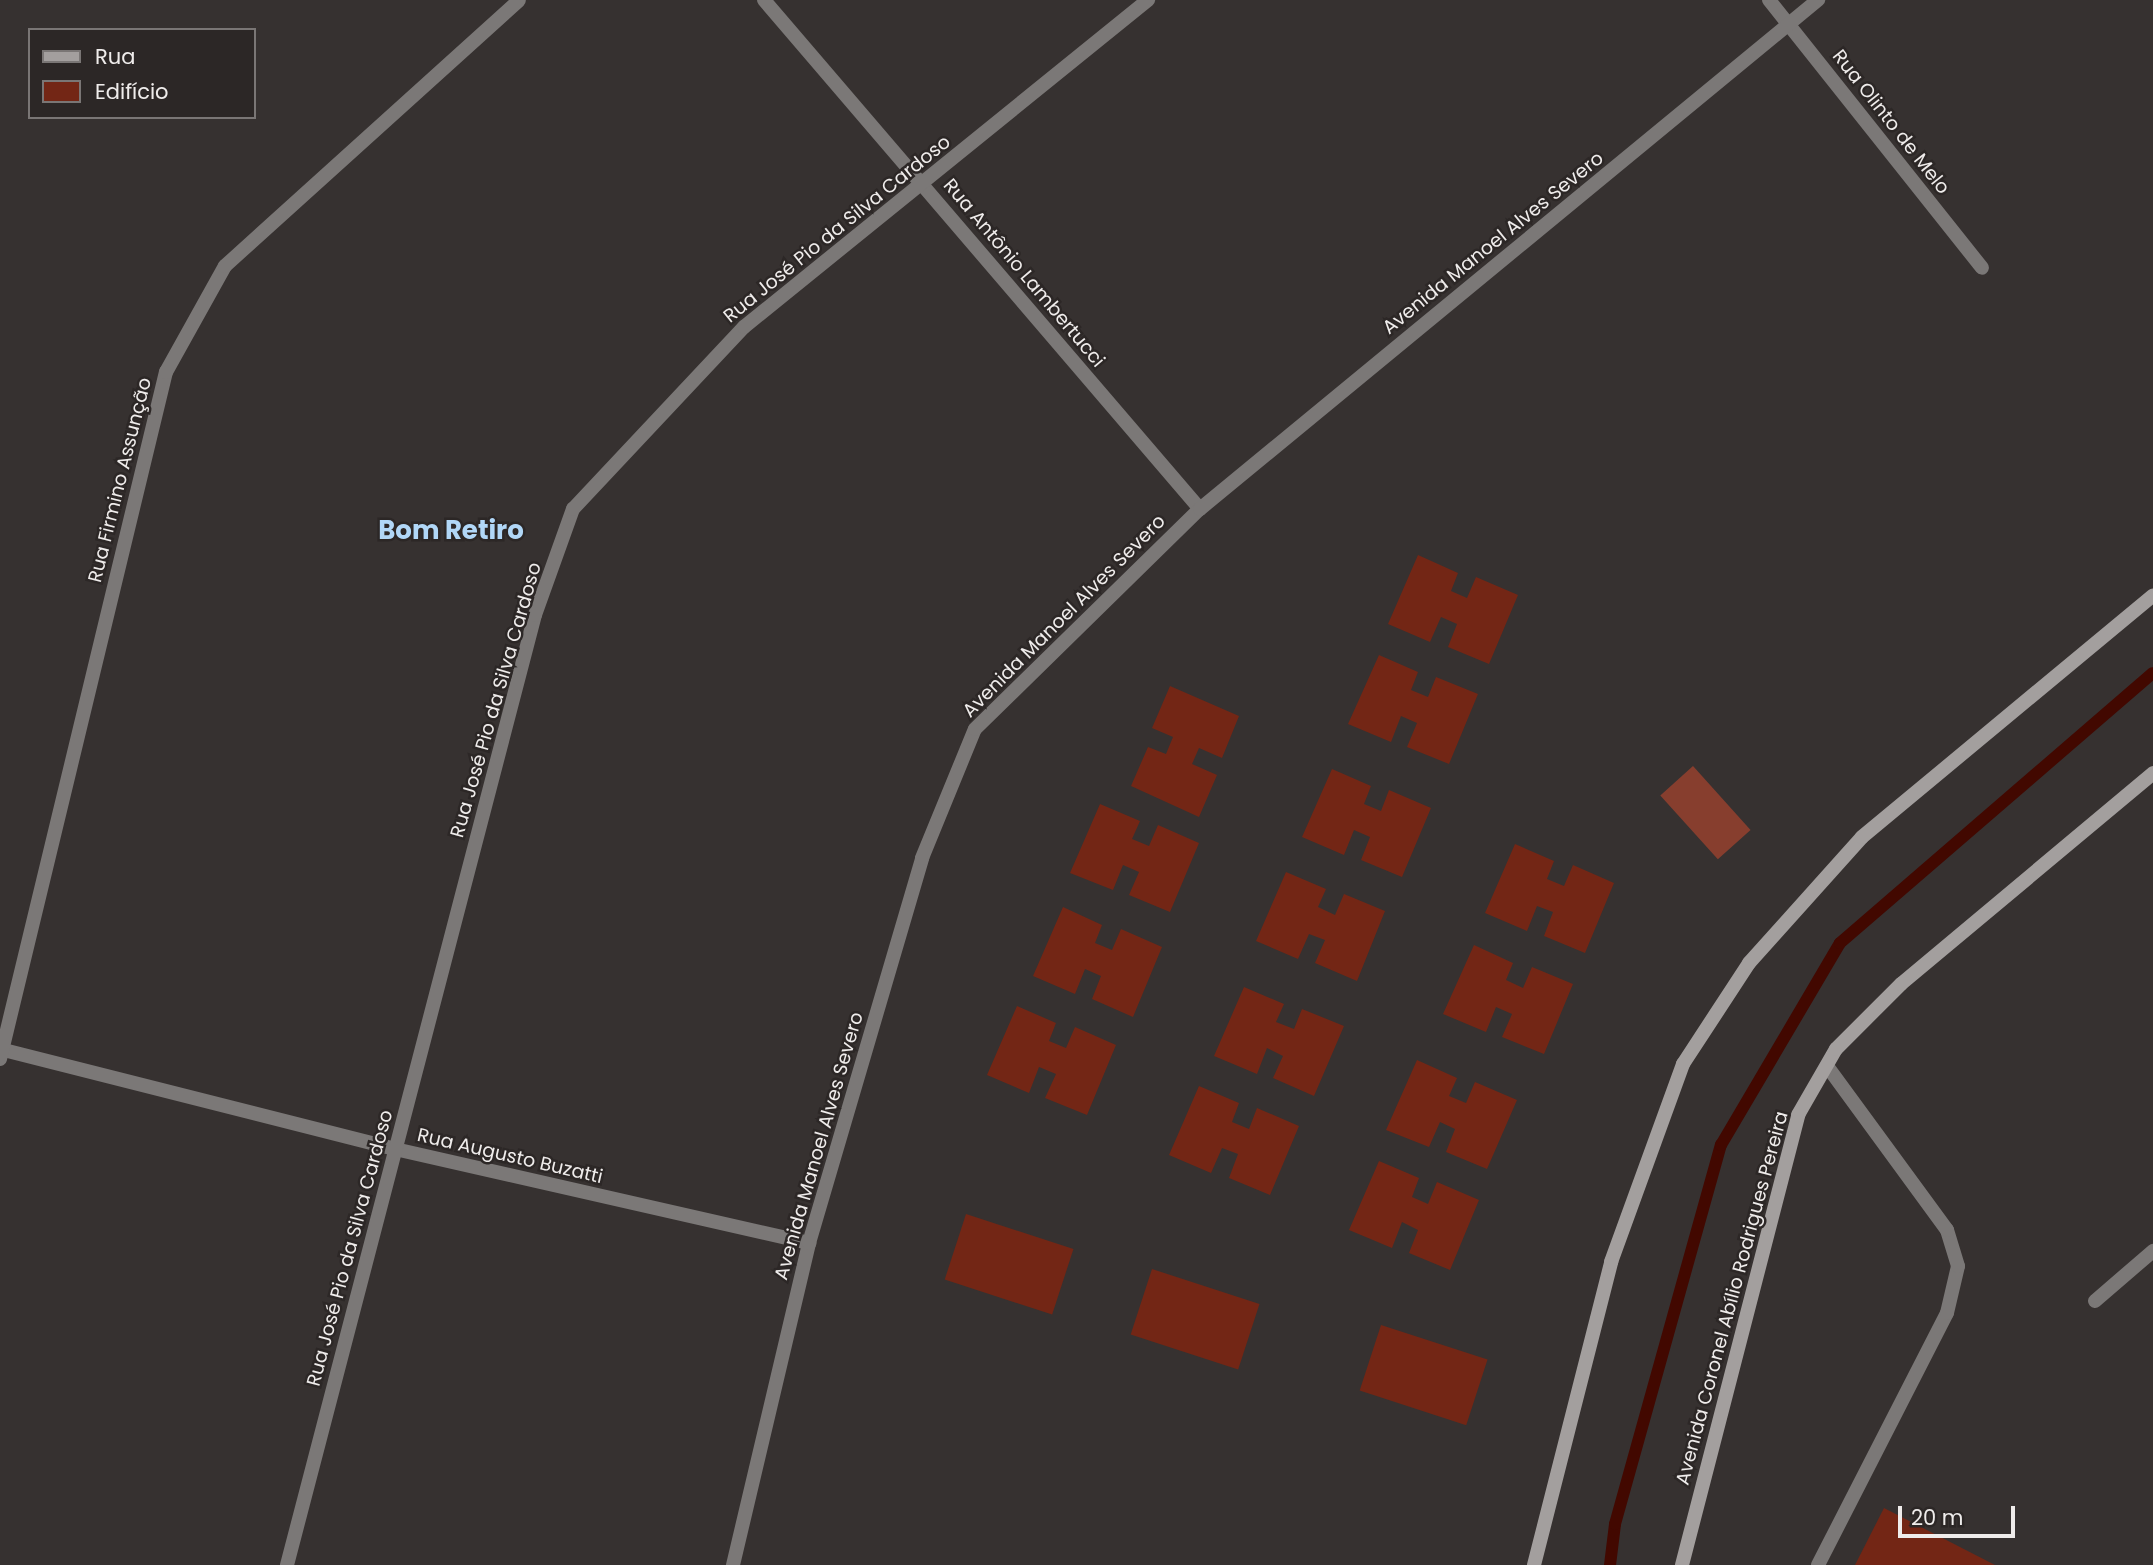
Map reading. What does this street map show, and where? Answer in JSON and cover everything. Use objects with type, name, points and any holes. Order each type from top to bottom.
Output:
[{"type":"street","name":"Rua Firmino Assunção","points":[[1,1052],[166,372],[225,266],[519,0]]},
{"type":"street","name":"Rua Antônio Lambertucci","points":[[764,0],[1200,509]]},
{"type":"street","name":"Rua José Pio da Silva Cardoso","points":[[286,1565],[536,615],[573,509],[744,327],[1148,0]]},
{"type":"street","name":"Rua Olinto de Melo","points":[[1769,0],[1982,268]]},
{"type":"street","name":"Avenida Manoel Alves Severo","points":[[733,1565],[809,1243],[922,858],[975,729],[1200,509],[1818,0]]},
{"type":"street","points":[[1534,1565],[1611,1262],[1683,1064],[1749,963],[1862,837],[2153,595]]},
{"type":"street","name":"Avenida Coronel Abílio Rodrigues Pereira","points":[[1682,1565],[1798,1115],[1826,1066],[1901,985],[2153,772]]},
{"type":"street","name":"Rua Augusto Buzatti","points":[[1,1052],[395,1149],[809,1243]]},
{"type":"street","points":[[1818,1565],[1947,1313],[1958,1266],[1947,1230],[1826,1066]]},
{"type":"street","points":[[2095,1301],[2153,1251]]},
{"type":"shaded area","points":[[1693,766],[1751,830],[1718,859],[1660,795]]},
{"type":"building","points":[[1418,555],[1458,573],[1451,591],[1467,598],[1476,577],[1518,595],[1489,664],[1448,647],[1457,624],[1441,617],[1430,642],[1388,624]]},
{"type":"building","points":[[1379,655],[1418,672],[1411,690],[1428,697],[1436,677],[1478,694],[1449,764],[1407,747],[1417,723],[1401,716],[1391,742],[1348,724]]},
{"type":"building","points":[[1170,686],[1239,716],[1222,758],[1199,748],[1192,764],[1217,775],[1199,817],[1131,786],[1148,747],[1166,754],[1173,737],[1152,728]]},
{"type":"building","points":[[1332,769],[1371,786],[1364,804],[1381,811],[1389,790],[1431,808],[1402,877],[1361,860],[1370,837],[1354,830],[1344,855],[1302,837]]},
{"type":"building","points":[[1100,804],[1140,821],[1132,839],[1149,846],[1158,825],[1199,843],[1170,912],[1129,895],[1139,872],[1123,865],[1113,890],[1070,873]]},
{"type":"building","points":[[1515,844],[1554,861],[1547,879],[1564,886],[1573,865],[1614,883],[1585,953],[1544,936],[1553,912],[1537,906],[1527,931],[1485,913]]},
{"type":"building","points":[[1286,872],[1326,889],[1318,907],[1335,915],[1344,894],[1385,911],[1357,981],[1315,963],[1325,940],[1309,934],[1298,959],[1256,941]]},
{"type":"building","points":[[1063,907],[1102,925],[1095,943],[1112,950],[1121,929],[1162,947],[1133,1017],[1092,999],[1101,976],[1085,969],[1075,994],[1033,976]]},
{"type":"building","points":[[1474,945],[1513,963],[1506,980],[1523,988],[1532,967],[1573,984],[1544,1054],[1502,1037],[1512,1014],[1496,1007],[1486,1032],[1443,1014]]},
{"type":"building","points":[[1244,987],[1284,1004],[1276,1022],[1294,1029],[1302,1009],[1344,1026],[1314,1096],[1273,1078],[1283,1056],[1267,1048],[1257,1074],[1214,1056]]},
{"type":"building","points":[[1017,1006],[1056,1023],[1049,1041],[1066,1048],[1075,1027],[1116,1045],[1087,1115],[1045,1098],[1056,1074],[1039,1067],[1029,1093],[987,1075]]},
{"type":"building","points":[[1417,1060],[1457,1078],[1449,1096],[1466,1103],[1475,1082],[1517,1100],[1487,1169],[1446,1152],[1455,1129],[1440,1122],[1429,1147],[1386,1130]]},
{"type":"building","points":[[1199,1086],[1239,1103],[1232,1122],[1249,1129],[1257,1108],[1299,1126],[1270,1195],[1229,1178],[1238,1154],[1222,1148],[1211,1173],[1169,1155]]},
{"type":"building","points":[[1379,1161],[1419,1178],[1412,1197],[1428,1204],[1437,1182],[1479,1200],[1450,1270],[1409,1253],[1418,1230],[1402,1222],[1392,1248],[1349,1230]]},
{"type":"building","points":[[966,1214],[1073,1249],[1052,1315],[945,1280]]},
{"type":"building","points":[[1152,1269],[1259,1304],[1238,1370],[1131,1335]]},
{"type":"building","points":[[1381,1325],[1488,1360],[1466,1425],[1360,1391]]},
{"type":"building","points":[[1884,1508],[1995,1565],[1855,1565]]},
{"type":"waterway","points":[[1610,1565],[1615,1524],[1721,1145],[1840,943],[2153,673]]},
{"type":"district","name":"Bom Retiro","points":[[451,531]]}]
